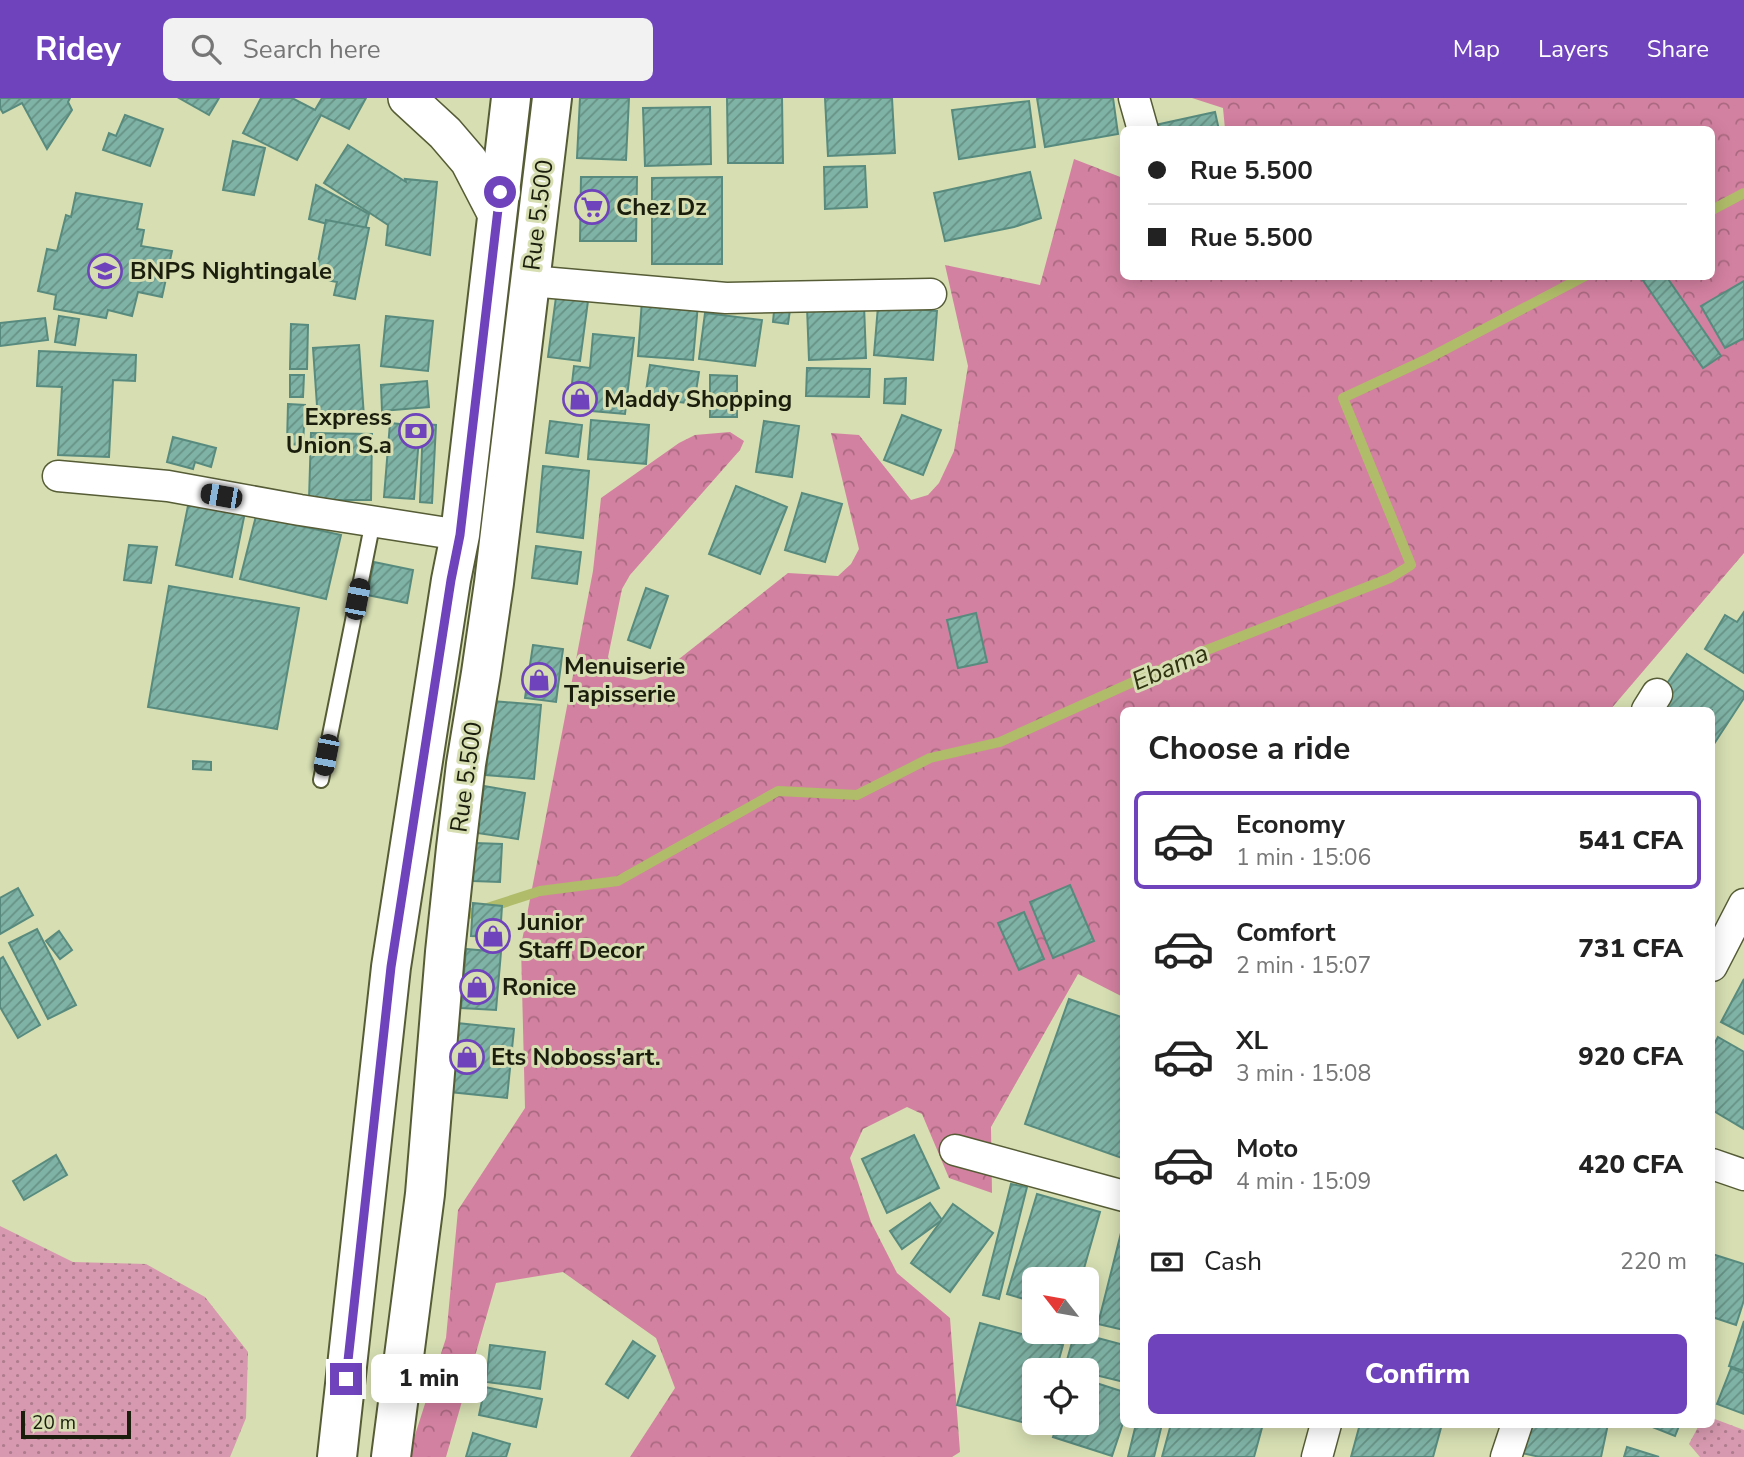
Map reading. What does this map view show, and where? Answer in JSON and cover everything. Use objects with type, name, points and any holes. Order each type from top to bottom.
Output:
[{"type":"main road","name":"Rue 5.500","points":[[337,1457],[391,967],[460,535],[511,98]]},
{"type":"main road","name":"Rue 5.500","points":[[391,1457],[425,1194],[457,836],[494,583],[552,98]]},
{"type":"street","points":[[407,98],[445,133],[469,161],[497,215]]},
{"type":"street","points":[[1134,98],[1142,126]]},
{"type":"street","points":[[530,281],[726,298],[931,294]]},
{"type":"street","points":[[58,475],[168,486],[460,535]]},
{"type":"street","points":[[1715,960],[1744,904]]},
{"type":"street","points":[[955,1150],[1120,1195]]},
{"type":"street","points":[[1715,1165],[1744,1175]]},
{"type":"street","points":[[1317,1457],[1324,1428]]},
{"type":"street","points":[[1506,1457],[1516,1428]]},
{"type":"lane","points":[[321,780],[373,522]]},
{"type":"shaded area","points":[[0,1226],[73,1262],[146,1264],[205,1297],[248,1352],[246,1418],[230,1457],[0,1457]]},
{"type":"shaded area","points":[[1715,1419],[1744,1430],[1744,1457],[1700,1457],[1689,1444],[1697,1428],[1715,1428]]},
{"type":"green space","points":[[1192,98],[1744,98],[1744,553],[1613,707],[1120,707],[1120,995],[1078,974],[991,1127],[992,1193],[949,1178],[922,1114],[907,1107],[863,1129],[850,1158],[871,1222],[897,1273],[950,1318],[960,1452],[952,1457],[630,1457],[675,1388],[656,1338],[563,1272],[496,1283],[446,1457],[408,1457],[446,1338],[458,1210],[525,1108],[521,946],[593,571],[601,498],[679,443],[695,435],[730,432],[744,441],[740,450],[630,575],[622,589],[608,657],[615,673],[623,676],[641,680],[665,670],[788,573],[838,576],[851,564],[859,549],[831,433],[859,435],[911,500],[928,495],[939,483],[954,451],[968,366],[945,265],[1040,285],[1074,159],[1120,177],[1120,280],[1715,280],[1715,126],[1225,126],[1223,108]]},
{"type":"building","points":[[0,98],[70,98],[68,102],[72,110],[47,149],[22,103],[3,113]]},
{"type":"building","points":[[179,98],[219,98],[209,115]]},
{"type":"building","points":[[261,98],[292,98],[315,110],[322,98],[366,98],[349,129],[321,115],[297,160],[243,133]]},
{"type":"building","points":[[580,98],[629,98],[626,160],[577,158]]},
{"type":"building","points":[[727,98],[782,98],[783,163],[728,163]]},
{"type":"building","points":[[825,98],[892,98],[895,153],[828,156]]},
{"type":"building","points":[[1037,98],[1113,98],[1118,134],[1045,147]]},
{"type":"building","points":[[1029,101],[1035,147],[959,159],[952,110]]},
{"type":"building","points":[[710,107],[711,164],[645,166],[643,108]]},
{"type":"building","points":[[1215,112],[1218,126],[1151,126]]},
{"type":"building","points":[[125,115],[163,129],[150,166],[103,150],[109,133],[116,136]]},
{"type":"building","points":[[233,141],[265,148],[254,195],[223,190]]},
{"type":"building","points":[[348,145],[406,182],[405,179],[437,182],[430,255],[386,245],[388,225],[324,183]]},
{"type":"building","points":[[865,166],[867,207],[825,209],[824,167]]},
{"type":"building","points":[[1030,172],[1041,218],[1014,227],[945,241],[934,193]]},
{"type":"building","points":[[581,177],[637,177],[636,241],[580,241]]},
{"type":"building","points":[[722,177],[722,264],[652,264],[652,178]]},
{"type":"building","points":[[316,185],[369,214],[364,234],[309,219]]},
{"type":"building","name":"BNPS Nightingale","points":[[76,193],[142,204],[137,229],[144,230],[141,246],[172,251],[162,297],[138,292],[132,316],[108,310],[106,318],[54,309],[56,295],[38,291],[47,249],[57,251],[66,215],[71,217]]},
{"type":"building","points":[[326,220],[369,228],[355,299],[334,295],[337,282],[315,278]]},
{"type":"building","points":[[1643,280],[1669,280],[1721,356],[1703,368]]},
{"type":"building","points":[[1744,281],[1744,338],[1725,348],[1701,306]]},
{"type":"building","points":[[556,297],[588,301],[580,361],[548,357]]},
{"type":"building","points":[[642,300],[698,304],[693,360],[638,356]]},
{"type":"building","points":[[775,301],[791,303],[788,324],[773,322]]},
{"type":"building","points":[[864,305],[866,358],[809,360],[807,307]]},
{"type":"building","points":[[878,306],[937,311],[933,360],[874,355]]},
{"type":"building","points":[[705,313],[762,320],[755,366],[699,359]]},
{"type":"building","points":[[59,316],[79,319],[75,345],[55,342]]},
{"type":"building","points":[[386,316],[433,321],[428,371],[381,366]]},
{"type":"building","points":[[45,318],[48,340],[0,346],[0,323]]},
{"type":"building","points":[[291,324],[308,325],[307,369],[290,369]]},
{"type":"building","points":[[593,334],[634,338],[625,414],[569,409],[574,366],[590,368]]},
{"type":"building","points":[[359,345],[364,417],[318,420],[313,348]]},
{"type":"building","points":[[39,351],[136,355],[135,381],[113,380],[109,457],[58,455],[62,387],[37,386]]},
{"type":"building","points":[[650,365],[699,372],[694,404],[645,398]]},
{"type":"building","points":[[807,368],[870,369],[869,397],[806,396]]},
{"type":"building","points":[[290,375],[304,375],[303,397],[290,397]]},
{"type":"building","points":[[710,375],[737,376],[737,417],[710,417]]},
{"type":"building","points":[[906,378],[905,404],[884,403],[885,379]]},
{"type":"building","points":[[427,381],[429,407],[382,411],[381,385]]},
{"type":"building","points":[[288,404],[305,405],[303,445],[287,444]]},
{"type":"building","points":[[902,415],[941,430],[923,475],[884,460]]},
{"type":"building","points":[[591,420],[649,425],[646,464],[588,459]]},
{"type":"building","points":[[550,421],[582,425],[578,457],[546,453]]},
{"type":"building","points":[[764,421],[799,426],[792,477],[756,472]]},
{"type":"building","points":[[390,423],[420,426],[414,499],[384,497]]},
{"type":"building","points":[[423,424],[436,425],[432,503],[420,502]]},
{"type":"building","points":[[311,433],[372,434],[371,500],[309,500]]},
{"type":"building","points":[[173,437],[216,448],[211,467],[195,462],[193,469],[167,462]]},
{"type":"building","points":[[543,466],[589,471],[583,538],[537,532]]},
{"type":"building","points":[[736,486],[787,507],[760,574],[709,554]]},
{"type":"building","points":[[802,493],[842,504],[825,562],[785,550]]},
{"type":"building","points":[[189,501],[245,512],[232,577],[176,565]]},
{"type":"building","points":[[256,516],[341,535],[326,599],[240,579]]},
{"type":"building","points":[[129,545],[157,547],[151,583],[124,580]]},
{"type":"building","points":[[536,546],[581,552],[577,584],[532,578]]},
{"type":"building","points":[[374,562],[413,570],[407,603],[367,595]]},
{"type":"building","points":[[169,586],[299,608],[277,729],[148,707]]},
{"type":"building","points":[[646,588],[668,596],[650,648],[628,640]]},
{"type":"building","points":[[1744,612],[1744,673],[1705,649],[1725,615],[1737,622]]},
{"type":"building","points":[[976,613],[987,662],[958,668],[947,620]]},
{"type":"building","points":[[533,645],[563,649],[556,702],[525,698]]},
{"type":"building","points":[[1687,654],[1744,692],[1744,698],[1715,742],[1715,707],[1651,707]]},
{"type":"building","points":[[492,701],[541,705],[534,779],[486,775]]},
{"type":"building","points":[[193,761],[211,762],[211,770],[193,769]]},
{"type":"building","points":[[484,786],[525,793],[518,839],[477,833]]},
{"type":"building","points":[[475,843],[502,844],[500,882],[473,881]]},
{"type":"building","points":[[1070,885],[1094,941],[1053,958],[1030,902]]},
{"type":"building","points":[[18,888],[33,915],[0,934],[0,898]]},
{"type":"building","points":[[473,903],[502,906],[500,937],[471,936]]},
{"type":"building","points":[[1024,912],[1044,959],[1019,970],[998,923]]},
{"type":"building","points":[[37,929],[76,1005],[48,1019],[9,943]]},
{"type":"building","points":[[59,931],[72,950],[60,959],[46,941]]},
{"type":"building","points":[[466,949],[501,952],[496,1010],[461,1008]]},
{"type":"building","points":[[3,957],[40,1025],[18,1038],[0,1007],[0,959]]},
{"type":"building","points":[[1744,979],[1744,1034],[1721,1022]]},
{"type":"building","points":[[1069,999],[1120,1017],[1120,1157],[1025,1124]]},
{"type":"building","points":[[457,1023],[514,1029],[507,1098],[450,1092]]},
{"type":"building","points":[[1718,1037],[1744,1052],[1744,1129],[1715,1112],[1715,1042]]},
{"type":"building","points":[[914,1135],[939,1188],[887,1213],[862,1159]]},
{"type":"building","points":[[56,1155],[67,1175],[24,1200],[13,1181]]},
{"type":"building","points":[[1011,1184],[1027,1187],[999,1299],[983,1295]]},
{"type":"building","points":[[1037,1194],[1100,1212],[1084,1267],[1022,1267],[1022,1298],[1007,1294]]},
{"type":"building","points":[[930,1203],[942,1220],[902,1249],[890,1231]]},
{"type":"building","points":[[953,1204],[993,1233],[950,1292],[911,1263]]},
{"type":"building","points":[[1120,1237],[1120,1329],[1099,1324],[1099,1320]]},
{"type":"building","points":[[1715,1255],[1744,1264],[1744,1300],[1736,1325],[1715,1318]]},
{"type":"building","points":[[1744,1321],[1744,1371],[1729,1366]]},
{"type":"building","points":[[980,1323],[1022,1334],[1022,1344],[1063,1345],[1059,1358],[1022,1358],[1022,1422],[957,1405]]},
{"type":"building","points":[[1099,1338],[1120,1344],[1120,1381],[1099,1376],[1099,1358],[1068,1358],[1072,1344],[1099,1344]]},
{"type":"building","points":[[633,1341],[655,1356],[628,1398],[606,1384]]},
{"type":"building","points":[[490,1345],[545,1352],[540,1389],[486,1382]]},
{"type":"building","points":[[1731,1368],[1744,1373],[1744,1414],[1717,1404]]},
{"type":"building","points":[[1099,1384],[1120,1391],[1121,1428],[1112,1456],[1053,1437],[1099,1435]]},
{"type":"building","points":[[485,1387],[542,1399],[536,1427],[479,1415]]},
{"type":"building","points":[[1135,1428],[1161,1428],[1154,1457],[1128,1457]]},
{"type":"building","points":[[1170,1428],[1262,1428],[1254,1457],[1162,1457]]},
{"type":"building","points":[[1359,1428],[1441,1428],[1433,1457],[1351,1457]]},
{"type":"building","points":[[1528,1428],[1607,1428],[1601,1457],[1540,1457],[1522,1453]]},
{"type":"building","points":[[1655,1428],[1678,1428],[1675,1436]]},
{"type":"building","points":[[473,1433],[510,1444],[506,1457],[466,1457]]},
{"type":"building","points":[[1627,1447],[1659,1457],[1624,1457]]},
{"type":"waterway","name":"Ebama","points":[[1715,208],[1744,193]]},
{"type":"waterway","name":"Ebama","points":[[456,918],[540,891],[618,881],[778,791],[857,795],[930,758],[1000,742],[1184,659],[1390,578],[1411,565],[1343,398],[1429,358],[1577,280]]},
{"type":"place","name":"Chez Dz","points":[[592,207]]},
{"type":"place","name":"BNPS Nightingale","points":[[105,271]]},
{"type":"place","name":"Maddy Shopping","points":[[580,399]]},
{"type":"place","name":"Express Union S.a","points":[[416,431]]},
{"type":"place","name":"Menuiserie Tapisserie","points":[[539,680]]},
{"type":"place","name":"Junior Staff Decor","points":[[493,936]]},
{"type":"place","name":"Ronice","points":[[477,987]]},
{"type":"place","name":"Ets Noboss'art.","points":[[467,1057]]},
{"type":"route","points":[[346,1379],[391,967],[460,535],[500,192]]}]
